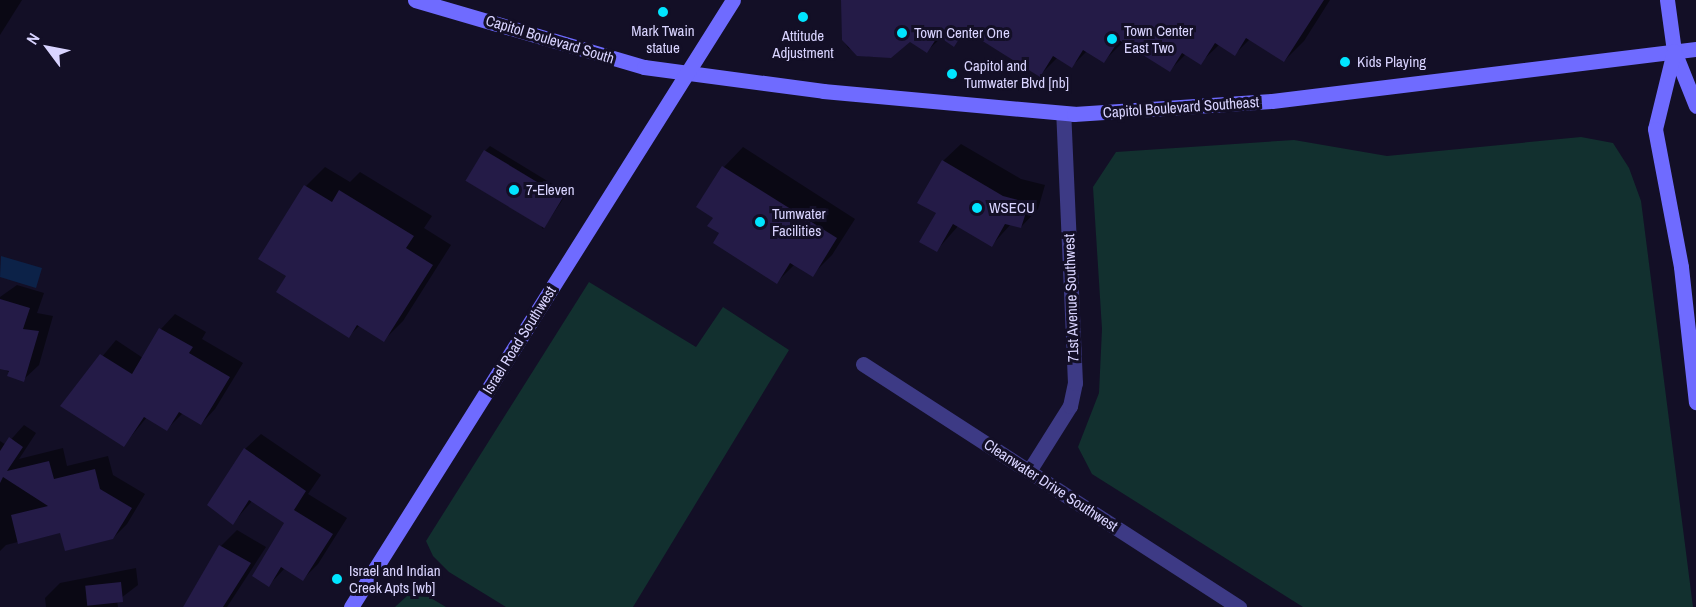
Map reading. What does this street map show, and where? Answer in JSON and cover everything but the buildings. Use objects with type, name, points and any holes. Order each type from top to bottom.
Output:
[{"type":"main road","name":"Capitol Boulevard South","points":[[415,0],[644,67],[686,73]]},
{"type":"main road","name":"Israel Road Southwest","points":[[351,607],[733,0]]},
{"type":"main road","points":[[1667,0],[1674,51],[1696,106]]},
{"type":"main road","name":"Capitol Boulevard Southeast","points":[[686,73],[823,91],[1063,113],[1272,101],[1696,50]]},
{"type":"main road","points":[[1674,51],[1655,129],[1681,267],[1696,402]]},
{"type":"street","name":"71st Avenue Southwest","points":[[1029,471],[1070,406],[1075,382],[1063,113]]},
{"type":"street","name":"Cleanwater Drive Southwest","points":[[863,364],[1239,607]]},
{"type":"green space","points":[[1581,137],[1613,143],[1629,168],[1641,201],[1693,607],[1303,607],[1092,474],[1078,447],[1099,393],[1102,329],[1093,187],[1116,152],[1294,140],[1387,156]]},
{"type":"green space","points":[[589,282],[696,347],[723,307],[789,350],[633,607],[506,607],[449,572],[433,556],[426,541]]},
{"type":"green space","points":[[407,596],[429,597],[446,607],[395,607]]},
{"type":"water","points":[[1,256],[42,268],[36,288],[0,277]]},
{"type":"place","name":"Mark Twain statue","points":[[663,12]]},
{"type":"place","name":"Attitude Adjustment","points":[[803,17]]},
{"type":"place","name":"Town Center One","points":[[902,33]]},
{"type":"place","name":"Town Center East Two","points":[[1112,39]]},
{"type":"place","name":"Kids Playing","points":[[1345,62]]},
{"type":"place","name":"Capitol and Tumwater Blvd [nb]","points":[[952,74]]},
{"type":"place","name":"7-Eleven","points":[[514,190]]},
{"type":"place","name":"WSECU","points":[[977,208]]},
{"type":"place","name":"Tumwater Facilities","points":[[760,222]]},
{"type":"place","name":"Israel and Indian Creek Apts [wb]","points":[[337,579]]}]
